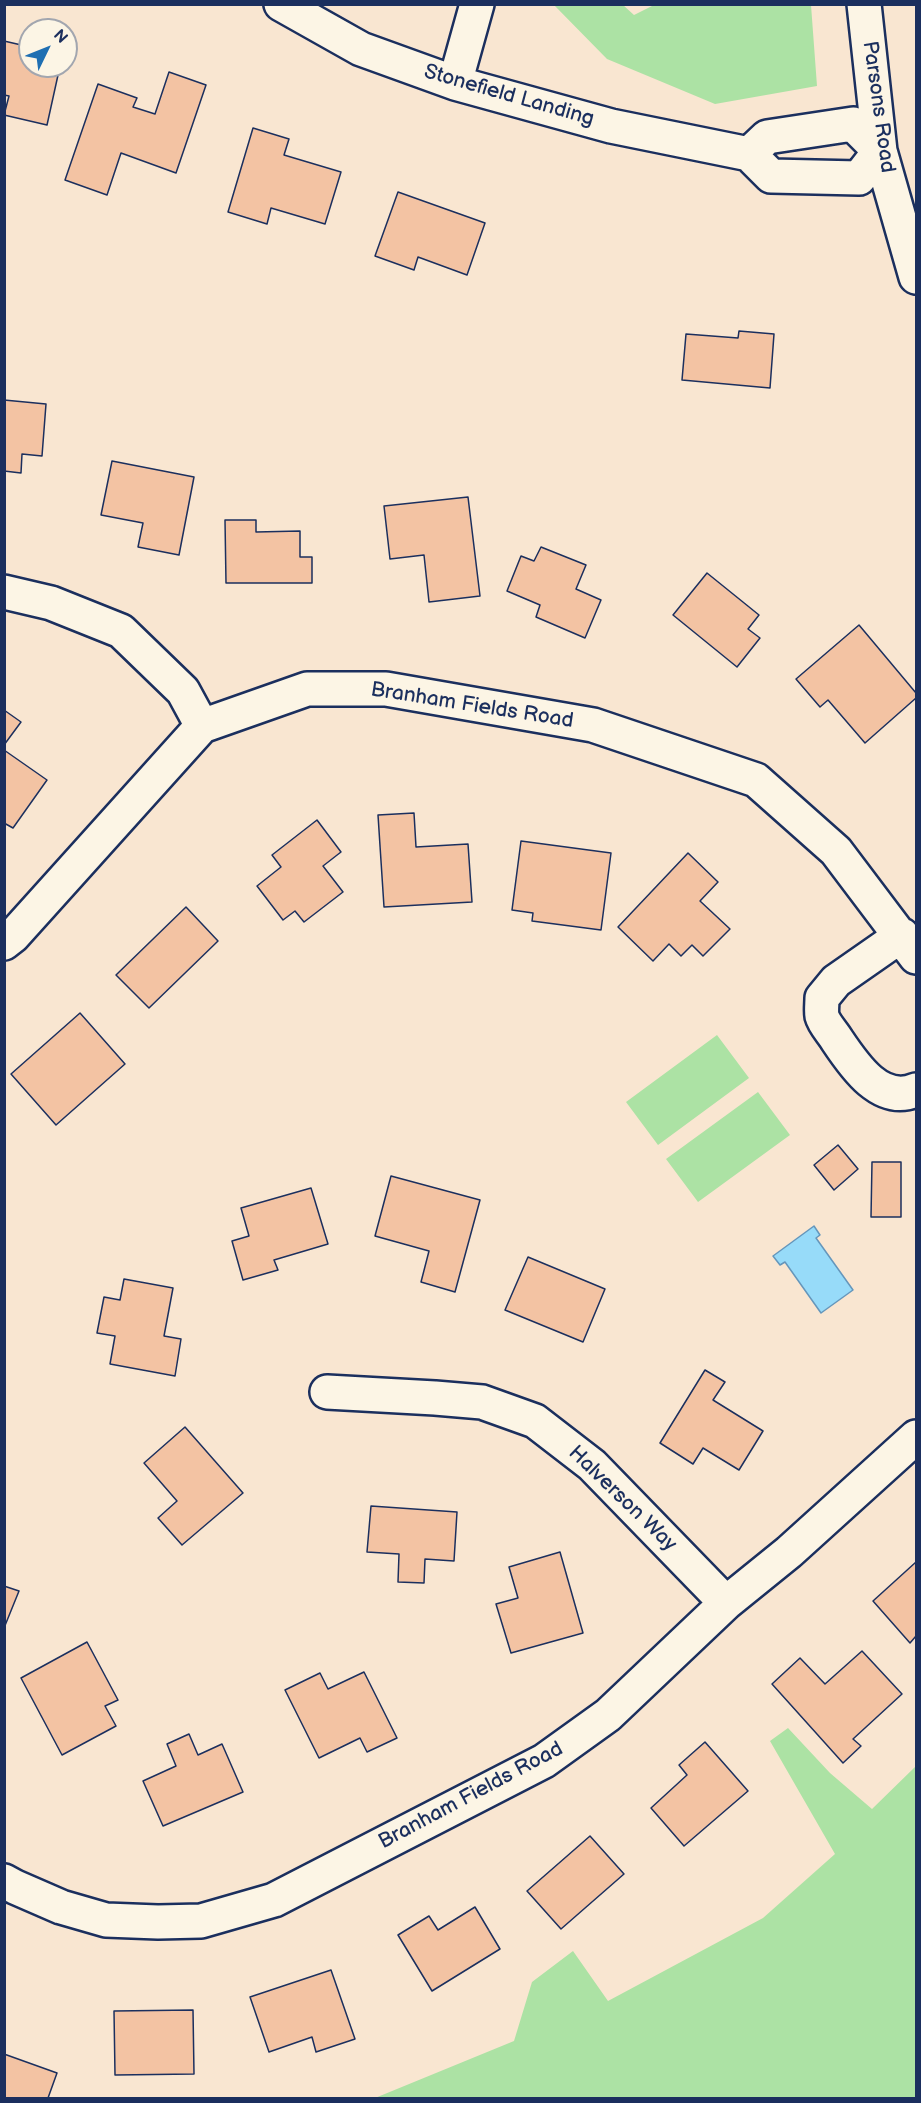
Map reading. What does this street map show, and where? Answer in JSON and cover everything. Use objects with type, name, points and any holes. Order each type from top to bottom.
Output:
[{"type":"street","name":"Stonefield Landing","points":[[281,4],[361,49],[455,83],[611,126],[749,154]]},
{"type":"street","points":[[455,83],[477,4]]},
{"type":"street","name":"Parsons Road","points":[[864,4],[880,151],[916,277]]},
{"type":"street","points":[[853,123],[880,151],[859,178],[771,176],[749,154],[767,137],[853,123]]},
{"type":"street","points":[[4,592],[51,603],[121,631],[183,691],[202,726]]},
{"type":"street","name":"Branham Fields Road","points":[[4,943],[13,936],[202,726],[307,689],[386,689],[593,725],[756,780],[836,851],[909,946]]},
{"type":"street","points":[[909,946],[836,981],[822,998],[822,1018],[848,1057],[876,1086],[892,1094],[905,1094],[916,1090]]},
{"type":"street","name":"Halverson Way","points":[[327,1392],[482,1402],[535,1421],[592,1465],[726,1603]]},
{"type":"street","name":"Branham Fields Road","points":[[4,1881],[61,1907],[106,1920],[201,1921],[274,1900],[544,1761],[608,1715],[726,1603],[789,1552],[916,1437]]},
{"type":"green space","points":[[554,5],[623,5],[634,15],[654,5],[811,5],[817,86],[715,104],[607,59]]},
{"type":"green space","points":[[717,1035],[749,1078],[658,1145],[626,1102]]},
{"type":"green space","points":[[758,1092],[790,1135],[698,1202],[666,1159]]},
{"type":"green space","points":[[788,1728],[830,1773],[872,1809],[916,1766],[916,2098],[375,2098],[514,2041],[532,1982],[573,1951],[608,2001],[763,1918],[835,1854],[770,1741]]},
{"type":"water","points":[[814,1226],[820,1235],[816,1238],[853,1290],[821,1313],[785,1262],[780,1265],[773,1256]]},
{"type":"building","points":[[4,41],[18,44],[18,78],[57,78],[47,125],[4,115],[9,96],[4,95]]},
{"type":"building","points":[[169,72],[206,85],[176,173],[121,153],[107,195],[65,180],[98,84],[137,98],[133,107],[155,114]]},
{"type":"building","points":[[253,128],[289,139],[284,155],[341,172],[325,224],[271,208],[267,224],[228,212]]},
{"type":"building","points":[[398,192],[485,223],[467,275],[418,257],[414,270],[375,256]]},
{"type":"building","points":[[739,331],[774,334],[770,388],[682,380],[686,334],[738,338]]},
{"type":"building","points":[[4,400],[46,404],[42,456],[22,454],[21,473],[4,471]]},
{"type":"building","points":[[112,461],[194,477],[179,555],[138,547],[143,523],[101,515]]},
{"type":"building","points":[[468,497],[480,596],[429,602],[424,555],[390,559],[384,506]]},
{"type":"building","points":[[225,520],[256,520],[256,532],[300,531],[300,557],[312,557],[312,583],[226,583]]},
{"type":"building","points":[[541,547],[586,565],[576,589],[601,600],[585,638],[536,617],[540,605],[507,591],[521,556],[534,561]]},
{"type":"building","points":[[707,573],[759,615],[748,629],[760,638],[737,667],[673,615]]},
{"type":"building","points":[[859,625],[916,693],[916,698],[865,743],[828,700],[820,707],[796,679]]},
{"type":"building","points":[[4,710],[21,722],[4,745]]},
{"type":"building","points":[[4,750],[47,780],[13,828],[4,823]]},
{"type":"building","points":[[414,813],[416,847],[468,844],[472,902],[384,907],[378,815]]},
{"type":"building","points":[[317,820],[341,852],[323,866],[343,892],[304,922],[295,911],[283,920],[257,886],[281,867],[272,855]]},
{"type":"building","points":[[521,841],[611,853],[601,930],[532,921],[533,913],[512,910]]},
{"type":"building","points":[[688,853],[718,882],[700,901],[730,929],[703,956],[692,945],[681,956],[669,944],[653,961],[618,927]]},
{"type":"building","points":[[186,907],[218,941],[149,1008],[116,975]]},
{"type":"building","points":[[80,1013],[125,1064],[56,1125],[11,1074]]},
{"type":"building","points":[[838,1145],[858,1169],[834,1190],[814,1165]]},
{"type":"building","points":[[872,1162],[901,1162],[901,1217],[871,1217]]},
{"type":"building","points":[[391,1176],[480,1200],[455,1292],[421,1282],[429,1251],[375,1236]]},
{"type":"building","points":[[311,1188],[328,1244],[274,1260],[278,1270],[243,1280],[232,1241],[249,1236],[241,1208]]},
{"type":"building","points":[[528,1257],[605,1289],[583,1342],[505,1310]]},
{"type":"building","points":[[124,1279],[173,1288],[164,1336],[181,1339],[175,1376],[110,1364],[115,1336],[97,1333],[104,1297],[120,1300]]},
{"type":"building","points":[[705,1370],[725,1382],[713,1400],[763,1431],[739,1470],[703,1448],[693,1464],[660,1443]]},
{"type":"building","points":[[185,1427],[243,1493],[182,1545],[158,1518],[177,1501],[144,1463]]},
{"type":"building","points":[[371,1506],[457,1512],[454,1561],[425,1559],[424,1583],[398,1582],[399,1554],[367,1552]]},
{"type":"building","points":[[560,1552],[583,1633],[511,1653],[496,1604],[518,1598],[509,1567]]},
{"type":"building","points":[[916,1562],[916,1636],[910,1643],[873,1601]]},
{"type":"building","points":[[4,1586],[19,1591],[4,1628]]},
{"type":"building","points":[[87,1642],[118,1700],[105,1706],[116,1726],[62,1755],[21,1678]]},
{"type":"building","points":[[862,1651],[902,1694],[853,1739],[861,1746],[843,1763],[772,1684],[800,1658],[825,1684]]},
{"type":"building","points":[[364,1672],[397,1738],[367,1752],[360,1738],[319,1758],[285,1690],[320,1673],[328,1689]]},
{"type":"building","points":[[189,1734],[198,1755],[222,1744],[243,1792],[163,1826],[143,1781],[176,1766],[167,1744]]},
{"type":"building","points":[[705,1742],[748,1791],[684,1846],[651,1808],[687,1775],[679,1765]]},
{"type":"building","points":[[590,1836],[624,1874],[561,1929],[527,1891]]},
{"type":"building","points":[[475,1907],[500,1949],[432,1991],[398,1935],[429,1916],[438,1930]]},
{"type":"building","points":[[331,1970],[355,2039],[316,2052],[312,2037],[269,2052],[250,1997]]},
{"type":"building","points":[[193,2010],[194,2074],[115,2075],[114,2011]]},
{"type":"building","points":[[4,2054],[57,2073],[48,2098],[4,2098]]}]
